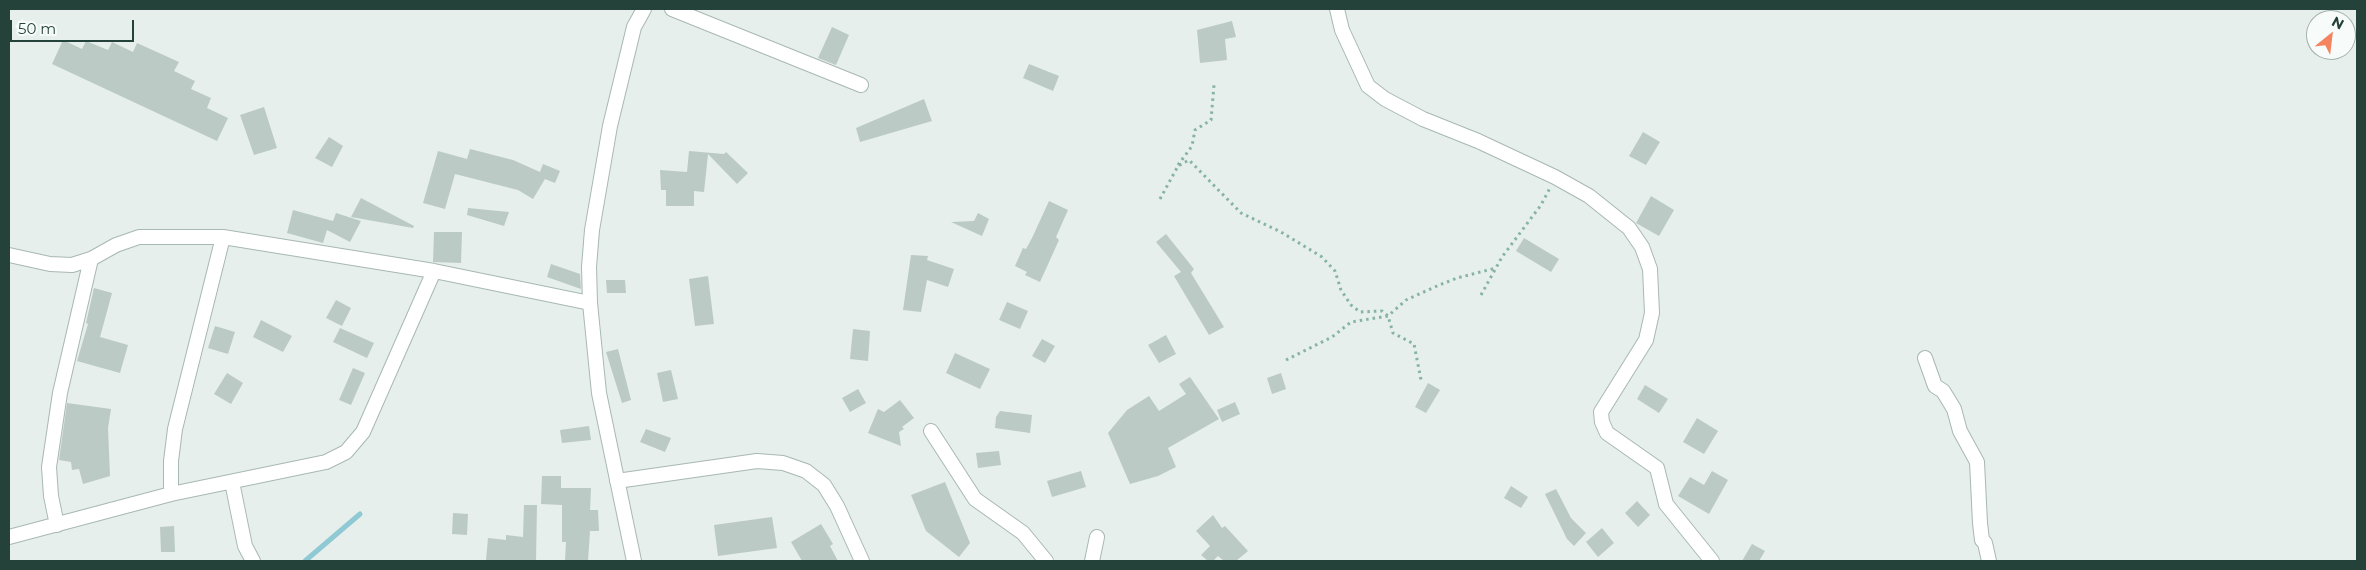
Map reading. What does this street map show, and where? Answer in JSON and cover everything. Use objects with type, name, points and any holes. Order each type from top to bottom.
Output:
[{"type":"street","points":[[634,561],[599,393],[590,303],[589,267],[592,230],[610,126],[634,27],[644,9]]},
{"type":"street","points":[[672,9],[861,85]]},
{"type":"street","points":[[1337,9],[1342,30],[1368,86],[1385,99],[1423,120],[1478,141],[1555,177],[1589,196],[1629,228],[1642,247],[1650,269],[1652,313],[1646,340],[1601,412],[1602,422],[1606,433],[1657,468],[1666,504],[1712,561]]},
{"type":"street","points":[[9,255],[50,264],[72,265],[91,259],[116,245],[139,237],[223,237],[434,272],[590,303]]},
{"type":"street","points":[[171,494],[171,461],[175,429],[223,237]]},
{"type":"street","points":[[57,525],[51,496],[49,468],[60,393],[91,259]]},
{"type":"street","points":[[9,537],[171,494],[326,462],[346,452],[363,432],[434,272]]},
{"type":"street","points":[[1925,358],[1935,386],[1943,391],[1954,409],[1960,431],[1977,462],[1982,540],[1985,543],[1989,561]]},
{"type":"street","points":[[931,431],[975,499],[1023,533],[1046,561]]},
{"type":"street","points":[[617,481],[757,462],[783,463],[806,471],[824,485],[837,506],[862,561]]},
{"type":"street","points":[[232,482],[246,546],[253,561]]},
{"type":"street","points":[[1092,561],[1097,538]]},
{"type":"path","points":[[1160,199],[1178,166],[1192,146],[1194,130],[1211,120],[1214,85]]},
{"type":"path","points":[[1178,166],[1189,160],[1241,213],[1281,232],[1322,257],[1335,272],[1341,290],[1351,305],[1360,312],[1382,311],[1388,316],[1393,333],[1414,344],[1421,380]]},
{"type":"path","points":[[1481,295],[1517,236],[1541,205],[1555,177]]},
{"type":"path","points":[[1286,360],[1332,337],[1351,322],[1388,316],[1406,300],[1458,278],[1496,268]]},
{"type":"building","points":[[1232,21],[1236,37],[1225,39],[1227,60],[1200,63],[1197,30]]},
{"type":"building","points":[[832,27],[849,35],[836,65],[818,58]]},
{"type":"building","points":[[63,40],[82,49],[86,41],[108,50],[112,42],[133,52],[137,43],[179,62],[174,71],[195,81],[191,89],[211,98],[207,108],[228,118],[217,141],[52,64]]},
{"type":"building","points":[[1029,64],[1059,76],[1053,91],[1023,78]]},
{"type":"building","points":[[924,99],[932,121],[860,142],[856,128]]},
{"type":"building","points":[[264,107],[277,148],[254,155],[240,115]]},
{"type":"building","points":[[1643,132],[1660,142],[1646,165],[1629,156]]},
{"type":"building","points":[[329,137],[343,146],[332,167],[315,158]]},
{"type":"building","points":[[470,149],[513,160],[540,172],[543,164],[560,171],[555,183],[545,179],[533,199],[518,190],[455,174],[445,209],[423,203],[438,151],[467,159]]},
{"type":"building","points":[[689,151],[724,154],[726,152],[748,173],[737,184],[708,154],[704,192],[694,191],[694,206],[666,206],[666,190],[661,190],[660,170],[687,172]]},
{"type":"building","points":[[1651,196],[1674,210],[1659,236],[1636,223]]},
{"type":"building","points":[[361,198],[414,226],[413,228],[351,217]]},
{"type":"building","points":[[1049,201],[1068,210],[1056,237],[1059,240],[1040,282],[1025,275],[1027,272],[1015,266],[1023,248],[1026,249],[1032,238]]},
{"type":"building","points":[[468,208],[509,212],[504,226],[467,215]]},
{"type":"building","points":[[293,210],[333,221],[336,213],[361,221],[350,242],[327,230],[323,243],[287,233]]},
{"type":"building","points":[[978,213],[989,219],[982,236],[951,222],[974,221]]},
{"type":"building","points":[[434,232],[462,232],[461,263],[433,262]]},
{"type":"building","points":[[1166,234],[1194,269],[1191,273],[1224,327],[1209,335],[1174,276],[1181,272],[1156,242]]},
{"type":"building","points":[[1524,238],[1559,259],[1551,272],[1516,251]]},
{"type":"building","points":[[911,255],[928,256],[927,260],[954,269],[948,287],[927,280],[921,312],[903,310]]},
{"type":"building","points":[[551,264],[580,274],[581,289],[547,277]]},
{"type":"building","points":[[708,276],[714,324],[695,326],[689,279]]},
{"type":"building","points":[[606,280],[625,280],[626,293],[607,293]]},
{"type":"building","points":[[94,288],[112,293],[100,337],[128,345],[120,373],[77,361],[88,324],[86,323]]},
{"type":"building","points":[[336,300],[351,308],[342,326],[326,318]]},
{"type":"building","points":[[1007,302],[1028,311],[1020,329],[999,320]]},
{"type":"building","points":[[261,320],[292,336],[283,352],[253,337]]},
{"type":"building","points":[[215,326],[235,332],[228,354],[208,348]]},
{"type":"building","points":[[340,328],[374,343],[367,358],[333,342]]},
{"type":"building","points":[[853,329],[870,331],[868,361],[850,359]]},
{"type":"building","points":[[1166,335],[1176,354],[1159,363],[1148,345]]},
{"type":"building","points":[[1042,339],[1055,346],[1045,363],[1032,356]]},
{"type":"building","points":[[618,349],[631,400],[622,403],[606,352]]},
{"type":"building","points":[[955,353],[990,369],[980,389],[946,373]]},
{"type":"building","points":[[353,368],[365,373],[351,405],[339,400]]},
{"type":"building","points":[[671,370],[678,399],[663,402],[657,373]]},
{"type":"building","points":[[227,373],[243,383],[231,404],[214,394]]},
{"type":"building","points":[[1281,373],[1286,389],[1272,394],[1267,378]]},
{"type":"building","points":[[1190,377],[1219,419],[1168,448],[1176,467],[1158,476],[1130,484],[1108,433],[1127,410],[1149,396],[1159,411],[1186,394],[1179,384]]},
{"type":"building","points":[[1428,383],[1440,390],[1426,413],[1415,407]]},
{"type":"building","points":[[1645,385],[1668,399],[1659,413],[1637,399]]},
{"type":"building","points":[[858,389],[866,403],[850,412],[842,398]]},
{"type":"building","points":[[900,400],[914,418],[902,427],[904,429],[899,432],[901,446],[868,433],[878,409],[884,412]]},
{"type":"building","points":[[1235,402],[1240,414],[1222,422],[1217,410]]},
{"type":"building","points":[[67,403],[111,409],[108,428],[110,476],[83,484],[79,469],[72,470],[71,462],[59,460]]},
{"type":"building","points":[[1000,411],[1032,415],[1030,433],[995,428],[996,417]]},
{"type":"building","points":[[1697,418],[1718,431],[1704,454],[1683,442]]},
{"type":"building","points":[[589,426],[591,440],[562,443],[560,430]]},
{"type":"building","points":[[646,429],[671,438],[665,452],[640,442]]},
{"type":"building","points":[[999,451],[1001,465],[978,468],[976,453]]},
{"type":"building","points":[[1081,471],[1086,487],[1052,497],[1047,481]]},
{"type":"building","points":[[1712,471],[1728,480],[1709,514],[1678,496],[1690,477],[1704,485]]},
{"type":"building","points":[[542,476],[561,476],[561,488],[591,488],[590,510],[598,510],[599,531],[590,531],[588,561],[565,560],[566,542],[562,542],[562,505],[541,504]]},
{"type":"building","points":[[945,482],[970,543],[959,557],[926,531],[911,495]]},
{"type":"building","points":[[1511,486],[1528,497],[1521,508],[1504,498]]},
{"type":"building","points":[[1556,489],[1571,518],[1586,533],[1574,546],[1567,539],[1545,494]]},
{"type":"building","points":[[1637,501],[1650,515],[1638,527],[1625,513]]},
{"type":"building","points":[[524,505],[537,505],[536,561],[486,560],[488,538],[506,540],[506,535],[523,537]]},
{"type":"building","points":[[453,513],[468,514],[467,535],[452,534]]},
{"type":"building","points":[[1213,515],[1222,528],[1225,526],[1248,551],[1236,561],[1224,561],[1218,556],[1213,561],[1208,561],[1201,555],[1210,546],[1196,531]]},
{"type":"building","points":[[772,517],[777,548],[718,556],[714,525]]},
{"type":"building","points":[[821,524],[833,544],[830,546],[838,561],[802,561],[791,542]]},
{"type":"building","points":[[174,526],[175,552],[161,552],[160,527]]},
{"type":"building","points":[[1602,528],[1614,543],[1598,557],[1586,542]]},
{"type":"building","points":[[1752,544],[1765,551],[1759,561],[1742,561]]},
{"type":"waterway","points":[[305,561],[360,514]]}]
